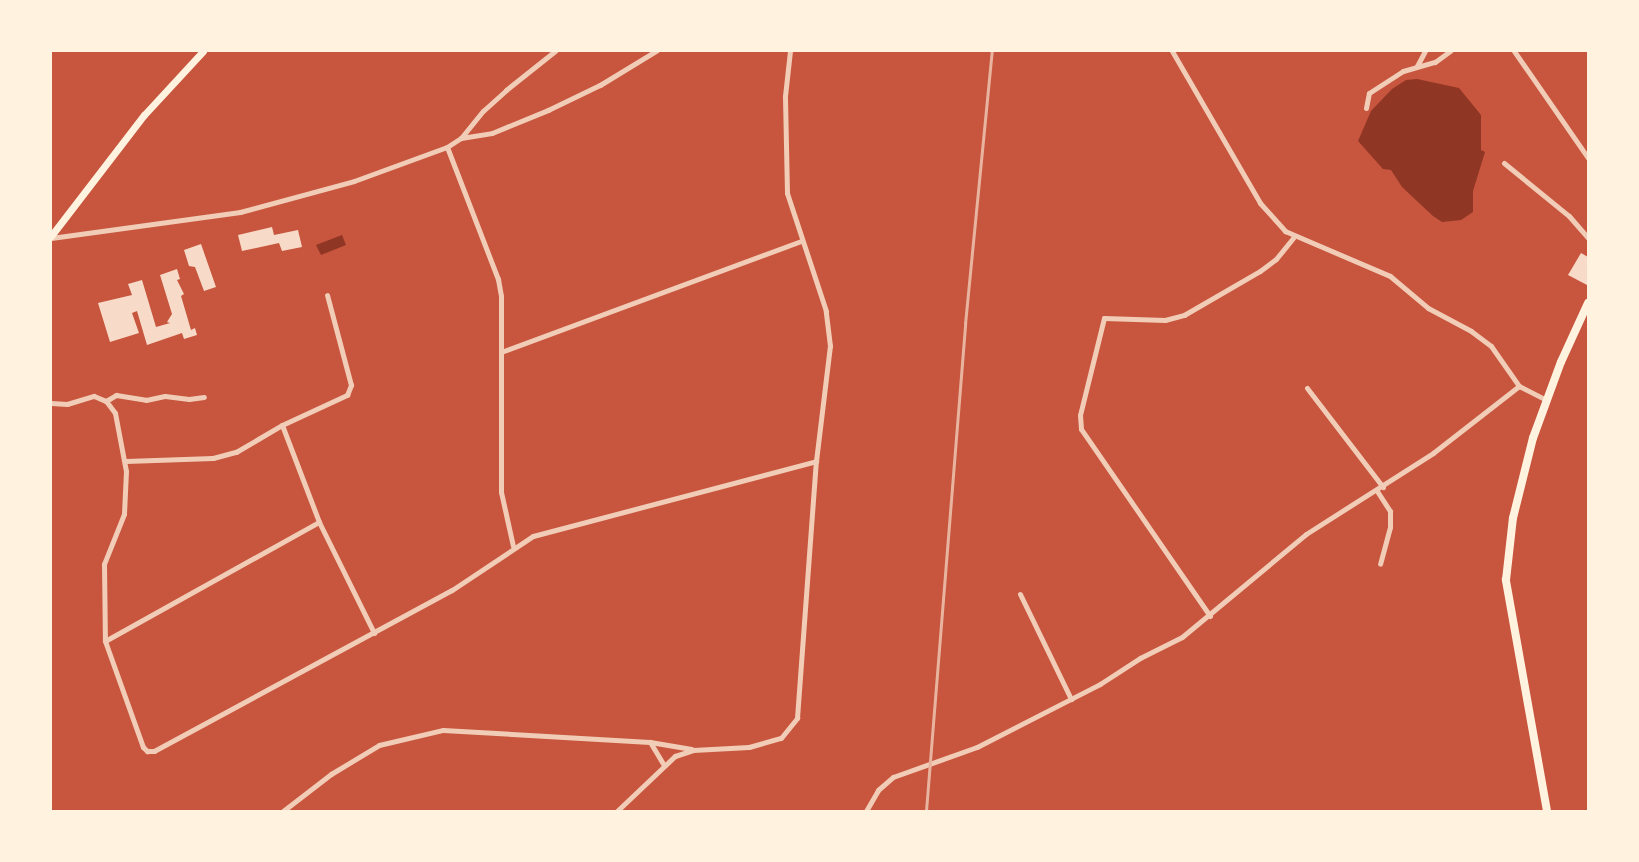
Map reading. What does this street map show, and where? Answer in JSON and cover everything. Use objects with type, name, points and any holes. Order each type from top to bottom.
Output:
[{"type":"main road","points":[[51,237],[144,115],[203,51]]},
{"type":"main road","points":[[1547,811],[1506,580],[1513,518],[1546,400],[1588,303]]},
{"type":"street","points":[[51,237],[240,212],[355,181],[447,147],[461,138],[483,111],[555,51]]},
{"type":"street","points":[[461,138],[492,133],[548,110],[600,85],[656,51]]},
{"type":"street","points":[[617,811],[675,755],[693,750],[749,747],[781,738],[797,718],[816,461],[830,346],[826,310],[787,193],[785,96],[790,51]]},
{"type":"street","points":[[1172,51],[1260,203],[1294,237],[1390,276],[1428,308],[1471,331],[1491,346],[1519,386],[1546,400]]},
{"type":"street","points":[[1417,66],[1425,51]]},
{"type":"street","points":[[1366,108],[1369,93],[1417,66],[1435,62],[1450,51]]},
{"type":"street","points":[[1514,51],[1588,158]]},
{"type":"street","points":[[447,147],[498,279],[501,296],[502,492],[513,546]]},
{"type":"street","points":[[1504,163],[1569,216],[1588,238]]},
{"type":"street","points":[[1210,616],[1081,429],[1080,415],[1104,318],[1165,320],[1184,315],[1276,259],[1294,237]]},
{"type":"street","points":[[501,352],[802,241]]},
{"type":"street","points":[[126,461],[213,458],[236,452],[351,390],[327,295]]},
{"type":"street","points":[[866,811],[885,782],[905,772],[962,754],[1071,699],[1182,637],[1306,534],[1433,453],[1519,386]]},
{"type":"street","points":[[1307,388],[1380,489],[1390,511],[1390,527],[1380,564]]},
{"type":"street","points":[[106,401],[116,395],[146,400],[165,396],[189,399],[204,397]]},
{"type":"street","points":[[51,403],[67,404],[94,396],[106,401],[115,413],[126,461],[124,514],[104,564],[105,641],[143,747],[153,751],[452,590],[513,546],[562,526],[816,461]]},
{"type":"street","points":[[282,425],[319,522],[374,633]]},
{"type":"street","points":[[105,641],[319,522]]},
{"type":"street","points":[[1020,594],[1071,699]]},
{"type":"street","points":[[284,811],[331,774],[379,745],[443,730],[650,742],[693,750]]},
{"type":"street","points":[[650,742],[663,764]]},
{"type":"shaded area","points":[[1417,79],[1459,88],[1481,115],[1481,150],[1485,152],[1473,191],[1473,212],[1461,220],[1442,222],[1433,216],[1402,187],[1391,170],[1383,169],[1358,141],[1371,111],[1392,89],[1406,80]]},
{"type":"shaded area","points":[[342,235],[346,245],[321,255],[316,245]]},
{"type":"building","points":[[272,227],[274,235],[298,230],[302,247],[282,251],[279,243],[242,251],[238,235]]},
{"type":"building","points":[[201,244],[216,287],[204,291],[195,267],[189,266],[184,250]]},
{"type":"building","points":[[1581,253],[1588,257],[1587,285],[1568,275]]},
{"type":"building","points":[[177,269],[180,279],[177,280],[184,294],[181,296],[191,330],[195,328],[197,335],[184,339],[182,333],[147,345],[137,311],[132,313],[139,333],[110,342],[98,303],[132,295],[128,284],[142,280],[156,327],[170,323],[167,322],[172,314],[160,275]]},
{"type":"railway","points":[[926,811],[965,324],[992,51]]}]
